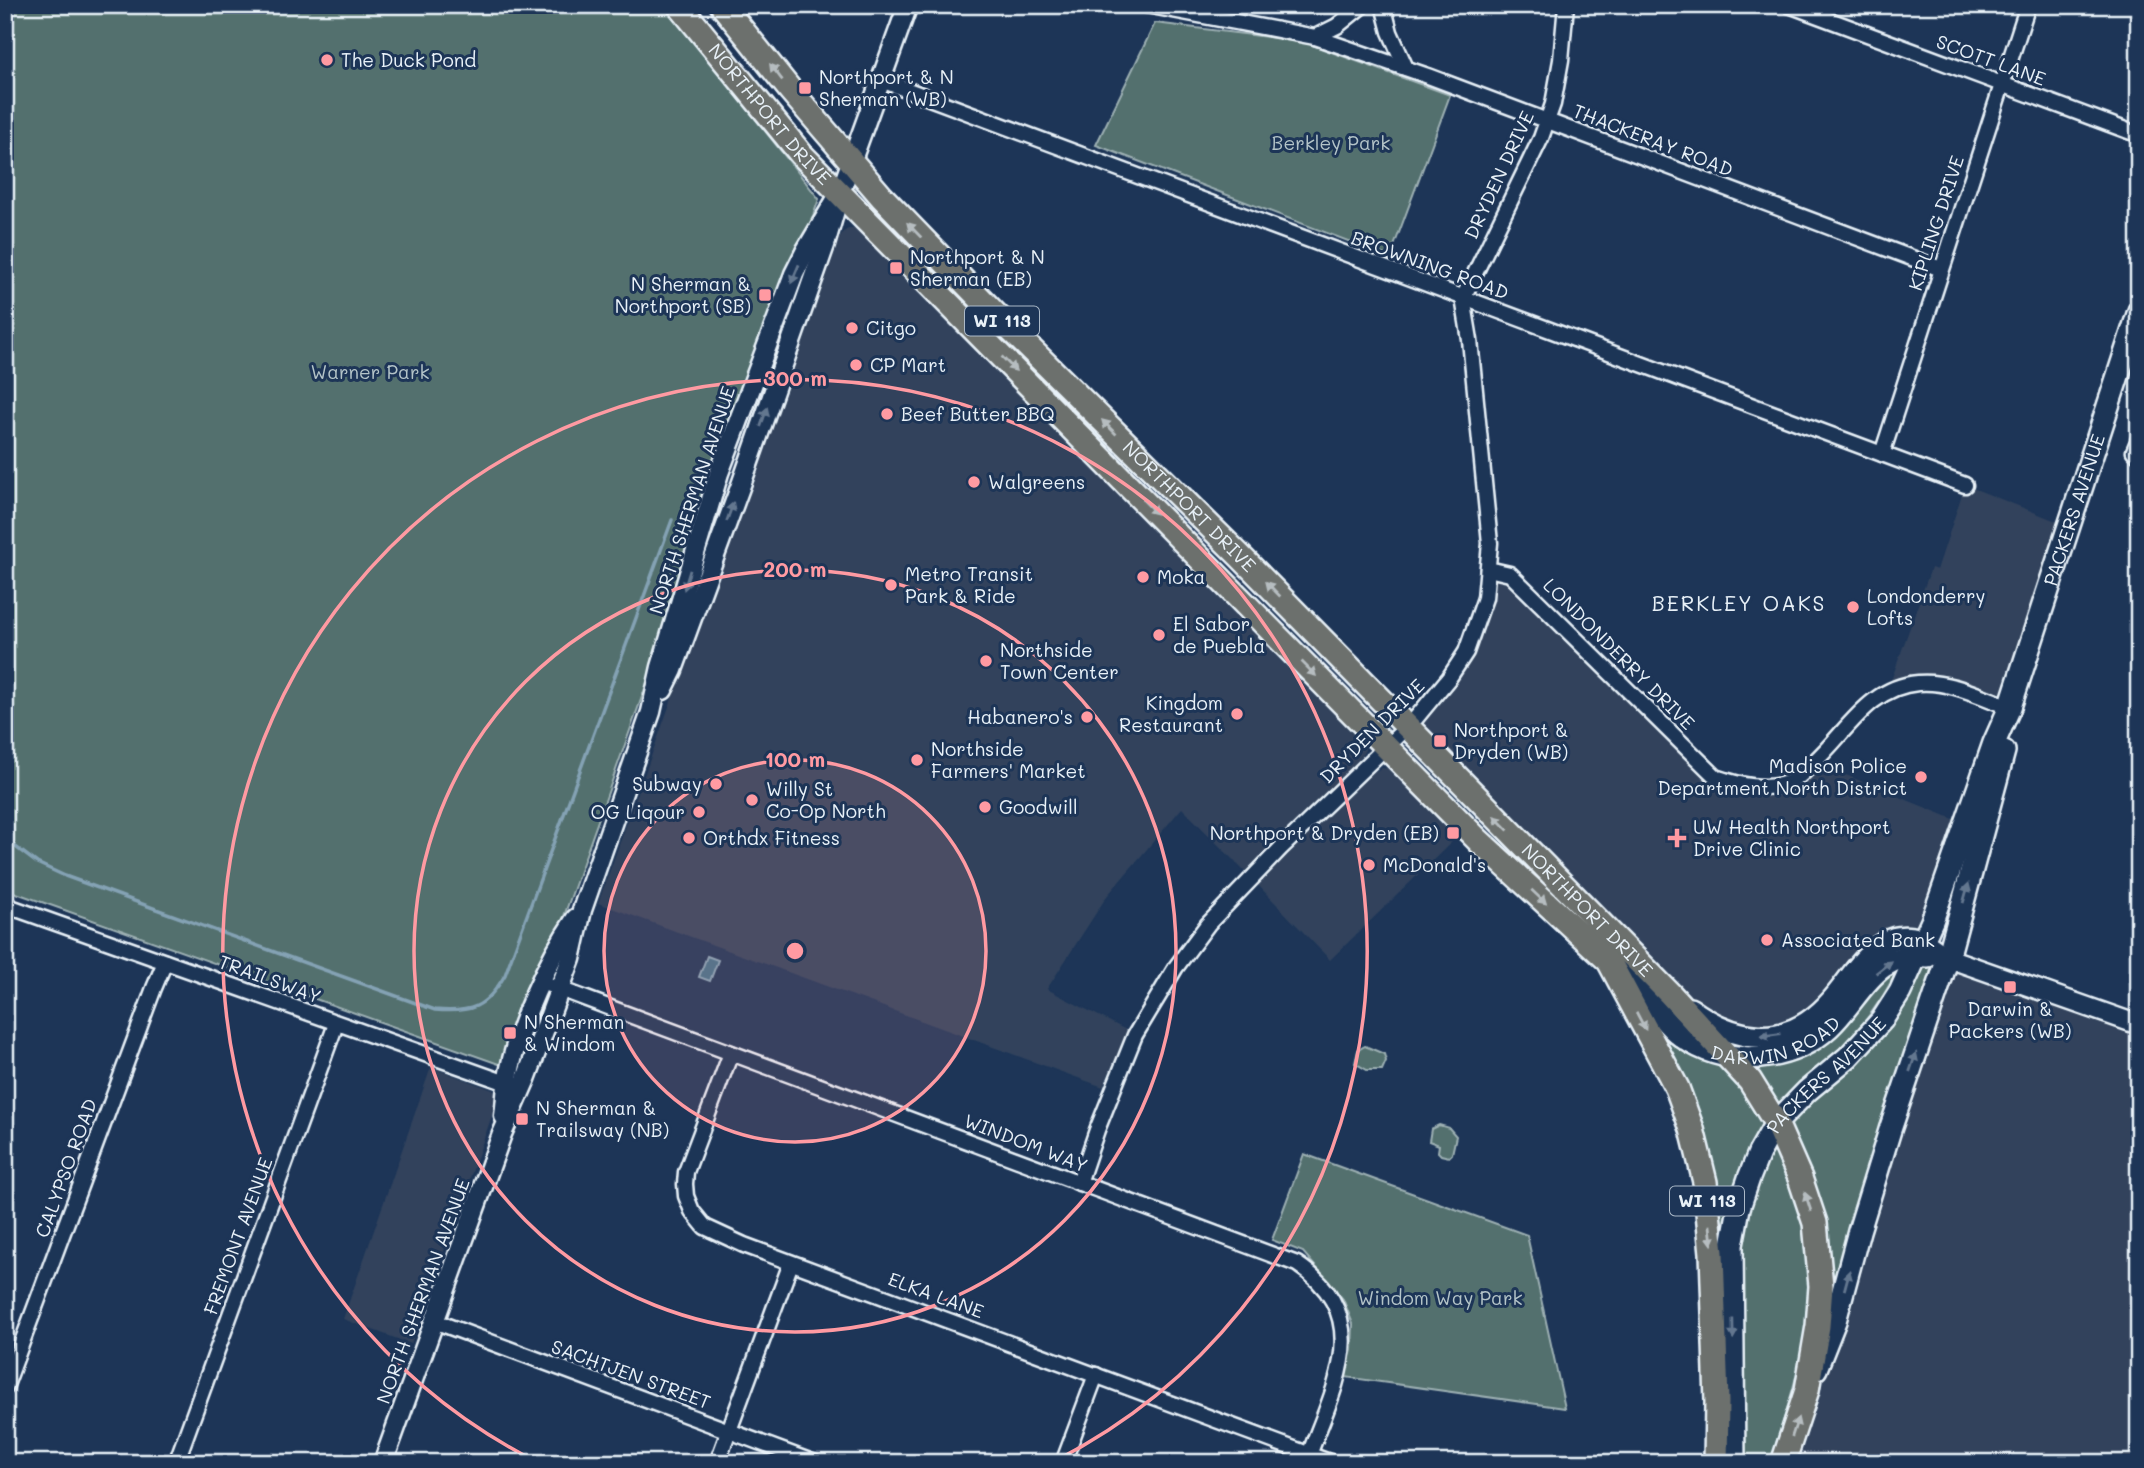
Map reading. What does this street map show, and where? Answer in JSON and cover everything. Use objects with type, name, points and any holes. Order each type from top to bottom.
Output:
[{"type":"main road","name":"NORTHPORT DRIVE","points":[[679,5],[801,154],[1479,841],[1609,961]]},
{"type":"main road","name":"NORTHPORT DRIVE","points":[[722,5],[882,197],[1670,994]]},
{"type":"main road","name":"PACKERS AVENUE","points":[[1734,1463],[1732,1245],[1739,1208],[1749,1178],[1776,1123],[1807,1091],[1848,1057],[1882,1020],[1900,992],[1920,948],[1932,921],[1994,743],[2010,707],[2139,312]]},
{"type":"main road","points":[[1102,459],[1127,462],[1157,475]]},
{"type":"main road","name":"PACKERS AVENUE","points":[[1783,1463],[1807,1390],[1835,1321],[1858,1231],[1889,1130],[1948,958],[2003,756],[2010,707]]},
{"type":"main road","name":"DARWIN ROAD","points":[[1670,994],[1708,1022],[1726,1031],[1751,1036],[1778,1034],[1806,1024],[1817,1016],[1863,962],[1886,942],[1908,936],[1920,948],[1948,958]]},
{"type":"main road","name":"DARWIN ROAD","points":[[1609,961],[1637,986],[1683,1038],[1728,1056],[1744,1058],[1770,1056],[1808,1042],[1830,1025],[1876,972],[1895,958],[1920,948]]},
{"type":"main road","name":"WI 113","points":[[1609,961],[1677,1088],[1692,1129],[1706,1182],[1713,1253],[1718,1424],[1716,1463]]},
{"type":"main road","name":"WI 113","points":[[1670,994],[1750,1081],[1776,1123],[1800,1178],[1815,1223],[1821,1286],[1818,1326],[1807,1390]]},
{"type":"street","name":"NORTH SHERMAN AVENUE","points":[[383,1463],[502,1134],[514,1086],[560,989],[582,910],[651,712],[661,667],[705,516],[747,398],[800,262],[840,193],[908,5]]},
{"type":"street","name":"THACKERAY ROAD","points":[[1146,5],[1315,37],[1406,68],[1941,269]]},
{"type":"street","points":[[1315,37],[1337,26],[1363,5]]},
{"type":"street","points":[[1383,5],[1390,32],[1406,68]]},
{"type":"street","name":"DRYDEN DRIVE","points":[[1079,1183],[1135,1035],[1176,967],[1208,925],[1240,891],[1406,726],[1449,678],[1466,652],[1485,598],[1490,543],[1464,298],[1541,138],[1553,104],[1561,60],[1566,5]]},
{"type":"street","name":"SCOTT LANE","points":[[1790,5],[2139,135]]},
{"type":"street","name":"KIPLING DRIVE","points":[[1882,454],[2028,5]]},
{"type":"street","name":"BROWNING ROAD","points":[[881,80],[1965,485]]},
{"type":"street","name":"LONDONDERRY DRIVE","points":[[1488,569],[1510,574],[1627,692],[1717,777],[1736,784],[1772,786],[1790,782],[1822,755],[1866,705],[1886,692],[1906,685],[1933,683],[2010,707]]},
{"type":"street","name":"TRAILSWAY","points":[[5,905],[514,1086]]},
{"type":"street","name":"NORTH SHERMAN AVENUE","points":[[514,1086],[515,1052],[541,982],[582,910]]},
{"type":"street","name":"DARWIN ROAD","points":[[1948,958],[2139,1025]]},
{"type":"street","name":"CALYPSO ROAD","points":[[5,1388],[165,962]]},
{"type":"street","name":"WINDOM WAY","points":[[541,982],[1297,1264],[1318,1281],[1335,1302],[1342,1321],[1343,1335],[1340,1371],[1309,1455]]},
{"type":"street","name":"FREMONT AVENUE","points":[[176,1463],[336,1024]]},
{"type":"street","name":"ELKA LANE","points":[[731,1053],[686,1172],[686,1196],[692,1211],[705,1227],[791,1263],[1332,1463]]},
{"type":"street","points":[[717,1463],[791,1263]]},
{"type":"street","name":"SACHTJEN STREET","points":[[434,1321],[815,1463]]},
{"type":"street","points":[[1063,1463],[1096,1375]]},
{"type":"shaded area","name":"Northside Town Center","points":[[850,228],[859,228],[885,254],[1365,743],[1360,759],[1245,872],[1182,808],[1107,896],[1047,989],[1128,1031],[1103,1087],[598,903],[838,239]]},
{"type":"shaded area","points":[[1965,485],[2069,526],[2010,707],[1953,688],[1887,692],[1931,568],[1937,570]]},
{"type":"shaded area","points":[[1488,569],[1506,572],[1717,777],[1772,786],[1814,762],[1961,822],[1923,940],[1907,936],[1792,1030],[1708,1022],[1486,807],[1416,718],[1466,652]]},
{"type":"shaded area","points":[[1382,768],[1396,769],[1458,836],[1330,960],[1257,884],[1370,773]]},
{"type":"shaded area","points":[[707,956],[718,960],[710,981],[699,977]]},
{"type":"shaded area","points":[[1948,958],[2139,1025],[2139,1463],[1783,1463]]},
{"type":"shaded area","points":[[431,1067],[493,1090],[498,1099],[411,1344],[343,1319]]},
{"type":"green space","name":"Warner Park","points":[[5,5],[665,5],[819,199],[510,1068],[5,889]]},
{"type":"green space","name":"Berkley Park","points":[[1155,23],[1301,41],[1450,95],[1390,257],[1096,145]]},
{"type":"green space","points":[[1901,962],[1863,1024],[1777,1106],[1746,1063]]},
{"type":"green space","points":[[1924,964],[1931,967],[1928,987],[1828,1323],[1785,1123]]},
{"type":"green space","points":[[1652,1019],[1721,1060],[1767,1124],[1724,1245],[1719,1238]]},
{"type":"green space","points":[[1365,1046],[1384,1054],[1386,1061],[1382,1070],[1367,1070],[1355,1063],[1358,1050]]},
{"type":"green space","points":[[1439,1125],[1449,1128],[1456,1136],[1449,1157],[1441,1155],[1438,1152],[1439,1145],[1429,1141],[1431,1129]]},
{"type":"green space","points":[[1774,1143],[1802,1212],[1808,1246],[1809,1309],[1798,1370],[1770,1463],[1742,1463],[1740,1244],[1746,1207]]},
{"type":"green space","name":"Windom Way Park","points":[[1304,1154],[1527,1235],[1565,1408],[1345,1377],[1352,1350],[1353,1324],[1343,1299],[1303,1252],[1272,1240]]},
{"type":"waterway","points":[[5,839],[37,863],[65,876],[435,1010],[458,1010],[476,1006],[491,995],[505,975],[672,520]]},
{"type":"place","name":"The Duck Pond","points":[[327,60]]},
{"type":"place","name":"Northport & N Sherman (WB)","points":[[805,88]]},
{"type":"place","name":"Northport & N Sherman (EB)","points":[[896,268]]},
{"type":"place","name":"N Sherman & Northport (SB)","points":[[765,295]]},
{"type":"place","name":"Citgo","points":[[852,328]]},
{"type":"place","name":"CP Mart","points":[[856,365]]},
{"type":"place","name":"Beef Butter BBQ","points":[[887,414]]},
{"type":"place","name":"Walgreens","points":[[974,482]]},
{"type":"place","name":"Moka","points":[[1143,577]]},
{"type":"place","name":"Metro Transit Park & Ride","points":[[891,585]]},
{"type":"place","name":"Londonderry Lofts","points":[[1853,607]]},
{"type":"place","name":"El Sabor de Puebla","points":[[1159,635]]},
{"type":"place","name":"Northside Town Center","points":[[986,661]]},
{"type":"place","name":"Kingdom Restaurant","points":[[1237,714]]},
{"type":"place","name":"Habanero's","points":[[1087,717]]},
{"type":"place","name":"Northport & Dryden (WB)","points":[[1440,741]]},
{"type":"place","name":"Northside Farmers' Market","points":[[917,760]]},
{"type":"place","name":"Madison Police Department North District","points":[[1921,777]]},
{"type":"place","name":"Subway","points":[[716,784]]},
{"type":"place","name":"Willy St Co-Op North","points":[[752,800]]},
{"type":"place","name":"Goodwill","points":[[985,807]]},
{"type":"place","name":"OG Liqour","points":[[699,812]]},
{"type":"place","name":"Northport & Dryden (EB)","points":[[1453,833]]},
{"type":"place","name":"Orthdx Fitness","points":[[689,838]]},
{"type":"place","name":"UW Health Northport Drive Clinic","points":[[1677,838]]},
{"type":"place","name":"McDonald's","points":[[1369,865]]},
{"type":"place","name":"Associated Bank","points":[[1767,940]]},
{"type":"place","name":"Darwin & Packers (WB)","points":[[2010,987]]},
{"type":"place","name":"N Sherman & Windom","points":[[510,1033]]},
{"type":"place","name":"N Sherman & Trailsway (NB)","points":[[522,1119]]},
{"type":"district","name":"BERKLEY OAKS","points":[[1739,604]]}]
